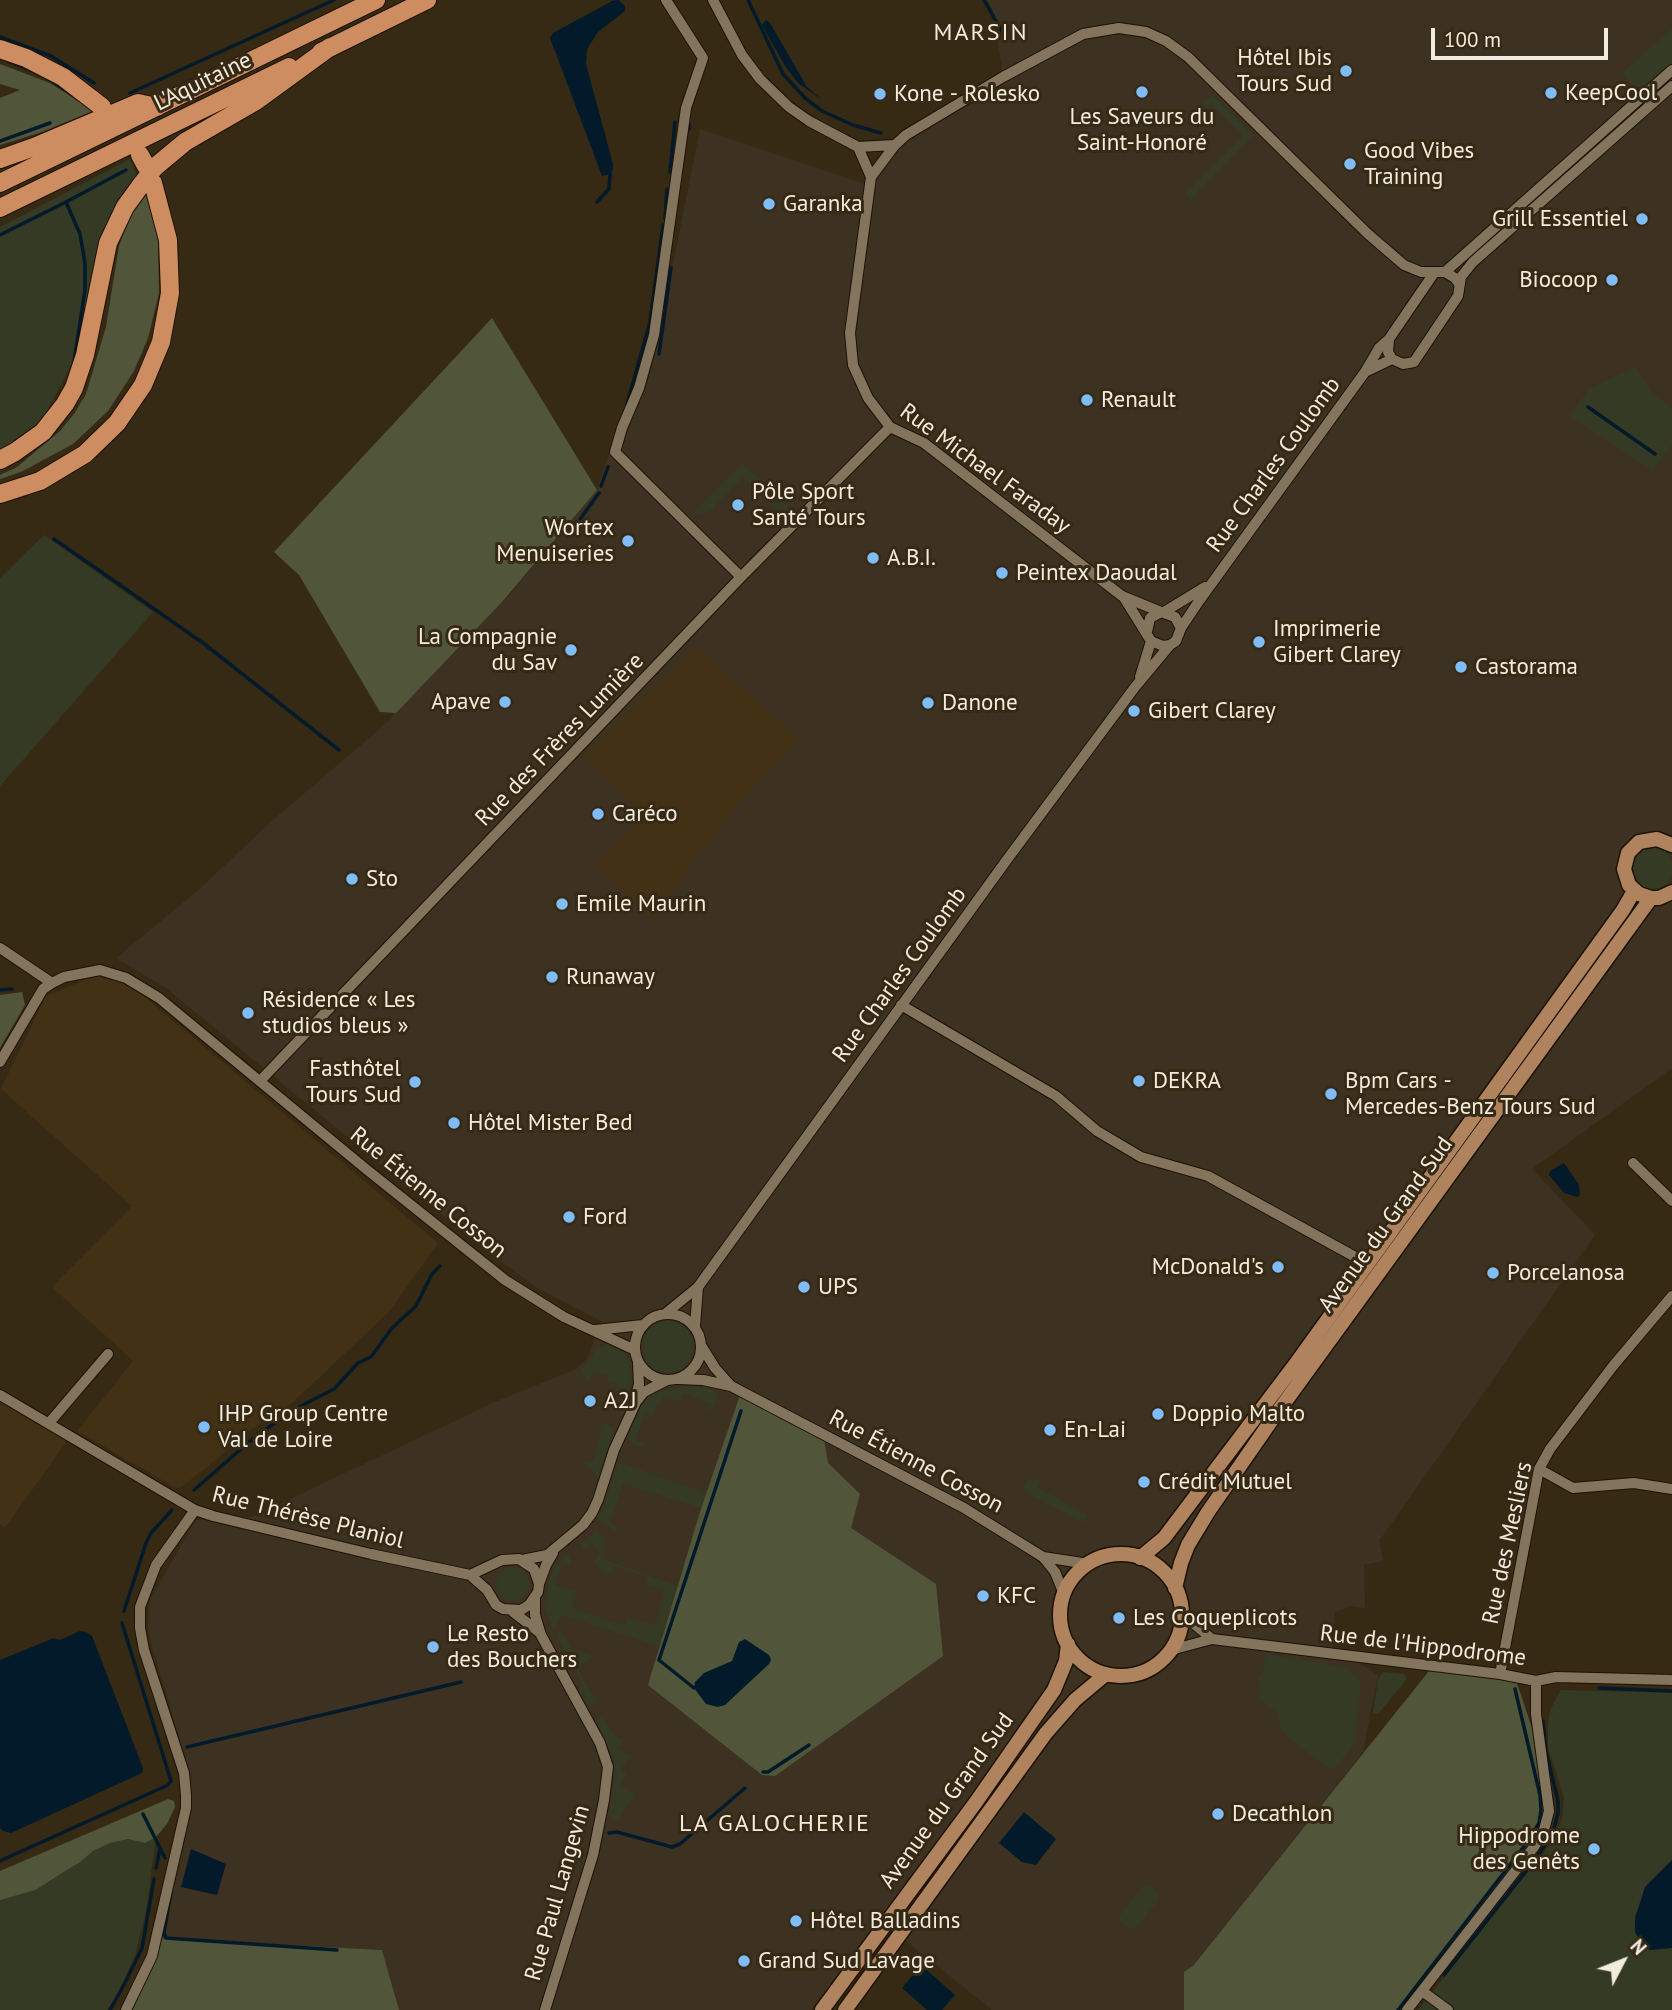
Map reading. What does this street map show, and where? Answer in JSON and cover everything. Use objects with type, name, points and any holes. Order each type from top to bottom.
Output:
[{"type":"highway","name":"L'Aquitaine","points":[[0,183],[376,0]]},
{"type":"highway","name":"L'Aquitaine","points":[[0,208],[427,0]]},
{"type":"highway","points":[[0,460],[43,432],[74,388],[85,355],[108,243],[125,207],[155,167],[185,142],[256,101],[330,47]]},
{"type":"highway","points":[[0,49],[26,58],[63,77],[102,107]]},
{"type":"highway","points":[[0,159],[138,103],[157,107]]},
{"type":"highway","points":[[0,494],[40,481],[85,454],[117,423],[143,385],[161,342],[170,293],[168,240],[153,183]]},
{"type":"main road","points":[[1670,841],[1648,839],[1639,842],[1628,853],[1624,869],[1634,891],[1651,898],[1659,898],[1672,892]]},
{"type":"main road","name":"Avenue du Grand Sud","points":[[1140,1558],[1164,1538],[1189,1506],[1368,1264],[1623,911],[1634,891]]},
{"type":"main road","name":"Avenue du Grand Sud","points":[[1175,1588],[1188,1545],[1220,1494],[1651,898]]},
{"type":"main road","points":[[1114,1555],[1140,1558],[1161,1570],[1175,1588],[1182,1614],[1179,1633],[1171,1650],[1159,1663],[1142,1672],[1124,1676],[1106,1674],[1084,1663],[1068,1644],[1060,1619],[1065,1594],[1074,1577],[1089,1564],[1114,1555]]},
{"type":"main road","name":"Avenue du Grand Sud","points":[[822,2010],[976,1802],[1054,1690],[1066,1661],[1068,1644]]},
{"type":"main road","name":"Avenue du Grand Sud","points":[[845,2010],[1040,1741],[1076,1700],[1106,1674]]},
{"type":"street","points":[[666,0],[699,47],[703,58],[686,108],[654,335],[639,388],[615,452],[741,578]]},
{"type":"street","points":[[713,0],[742,55],[774,94],[808,121],[858,147],[895,145]]},
{"type":"street","name":"Rue Michael Faraday","points":[[1162,612],[1122,596],[924,443],[890,427],[877,412],[860,382],[850,347],[850,333],[871,177],[895,145],[906,135],[1003,77],[1073,39],[1109,28],[1140,30],[1160,37],[1188,57],[1368,234],[1404,265],[1421,272],[1439,273]]},
{"type":"street","name":"Rue Charles Coulomb","points":[[665,1314],[698,1287],[1135,687],[1176,641],[1181,628],[1365,372],[1379,348],[1389,339],[1439,273],[1672,70]]},
{"type":"street","name":"Rue Charles Coulomb","points":[[1365,372],[1392,359],[1397,363],[1409,365],[1418,358],[1458,296],[1464,272],[1473,262],[1672,86]]},
{"type":"street","points":[[858,147],[871,177]]},
{"type":"street","points":[[1439,273],[1455,278],[1459,284]]},
{"type":"street","points":[[1389,339],[1388,352],[1392,359]]},
{"type":"street","name":"Rue des Frères Lumière","points":[[260,1081],[741,578],[890,427]]},
{"type":"street","name":"Rue Charles Coulomb","points":[[1135,687],[1146,661],[1149,638],[1147,623],[1155,614],[1186,600],[1214,581]]},
{"type":"street","name":"Rue Michael Faraday","points":[[1122,596],[1149,638]]},
{"type":"street","points":[[1162,612],[1175,617],[1181,628]]},
{"type":"street","points":[[1149,638],[1163,646],[1170,645]]},
{"type":"street","points":[[0,948],[52,983],[43,989],[0,1062]]},
{"type":"street","name":"Rue Étienne Cosson","points":[[52,983],[64,977],[100,970],[113,972],[141,985],[472,1255],[532,1299],[636,1355]]},
{"type":"street","points":[[901,1005],[1056,1096],[1097,1131],[1141,1157],[1208,1176],[1368,1264]]},
{"type":"street","points":[[1633,1163],[1672,1201]]},
{"type":"street","points":[[695,1326],[698,1287]]},
{"type":"street","name":"Rue des Mesliers","points":[[1500,1674],[1539,1469],[1550,1449],[1613,1366],[1672,1296]]},
{"type":"street","points":[[557,1548],[540,1557],[522,1560],[511,1558],[470,1575],[487,1590],[496,1605],[512,1611],[521,1610],[535,1599],[546,1565],[557,1548],[592,1513],[614,1450],[632,1410],[639,1384],[636,1355],[638,1332],[650,1319],[665,1314],[676,1314],[686,1319],[695,1326],[700,1336],[702,1347],[695,1367],[688,1374],[644,1392],[632,1410]]},
{"type":"street","points":[[594,1331],[643,1325]]},
{"type":"street","name":"Rue Étienne Cosson","points":[[702,1347],[731,1387]]},
{"type":"street","points":[[50,1423],[108,1354]]},
{"type":"street","points":[[636,1355],[649,1374],[672,1380]]},
{"type":"street","name":"Rue Étienne Cosson","points":[[672,1380],[703,1380],[731,1387],[964,1508],[1042,1557],[1055,1572],[1065,1594]]},
{"type":"street","name":"Rue Thérèse Planiol","points":[[0,1395],[195,1510],[371,1554],[470,1575]]},
{"type":"street","points":[[1539,1469],[1573,1488],[1634,1483],[1672,1489]]},
{"type":"street","points":[[126,2010],[152,1956],[187,1795],[184,1773],[144,1650],[140,1607],[156,1564],[195,1510]]},
{"type":"street","name":"Rue Étienne Cosson","points":[[1042,1557],[1089,1564]]},
{"type":"street","points":[[522,1560],[534,1569],[539,1584]]},
{"type":"street","points":[[487,1590],[486,1581],[494,1565]]},
{"type":"street","name":"Rue Paul Langevin","points":[[535,1599],[535,1615],[541,1635],[600,1743],[608,1768],[593,1855],[545,2010]]},
{"type":"street","name":"Rue Paul Langevin","points":[[512,1611],[541,1635]]},
{"type":"street","points":[[1182,1614],[1212,1639]]},
{"type":"street","name":"Rue de l'Hippodrome","points":[[1171,1650],[1212,1639],[1500,1674],[1536,1681],[1556,1677],[1672,1680]]},
{"type":"street","points":[[1408,2010],[1534,1847],[1544,1830],[1549,1811],[1537,1726],[1536,1681]]},
{"type":"street","points":[[1422,1991],[1448,2010]]},
{"type":"shaded area","points":[[987,0],[1672,0],[1672,1068],[1532,1169],[1595,1235],[1379,1541],[1383,1561],[1364,1565],[1365,1608],[1352,1606],[1335,1612],[1332,1646],[1378,1675],[1363,1752],[1193,1966],[1185,1972],[1184,2010],[992,2010],[879,1919],[811,2010],[399,2010],[382,1950],[157,1938],[190,1784],[186,1761],[148,1633],[150,1599],[196,1520],[252,1517],[495,1402],[576,1369],[588,1358],[601,1321],[539,1289],[480,1246],[166,988],[116,958],[194,894],[273,820],[381,728],[511,593],[597,490],[652,323],[669,284],[700,129],[871,186],[895,145],[1003,77],[993,10]]},
{"type":"shaded area","points":[[697,646],[799,740],[733,810],[655,920],[595,865],[644,815],[584,757]]},
{"type":"shaded area","points":[[95,976],[129,984],[438,1243],[390,1311],[293,1402],[250,1430],[211,1464],[176,1488],[77,1431],[133,1361],[52,1287],[132,1206],[1,1089],[46,996]]},
{"type":"shaded area","points":[[0,1393],[70,1437],[5,1528],[0,1524]]},
{"type":"green space","points":[[1672,29],[1672,62],[1637,92],[1622,73]]},
{"type":"green space","points":[[0,64],[50,83],[93,111],[42,132],[0,145],[0,98],[20,90],[0,84]]},
{"type":"green space","points":[[1212,95],[1253,135],[1191,200],[1185,194],[1243,135],[1211,104],[1203,111],[1199,107]]},
{"type":"green space","points":[[130,159],[137,177],[78,364],[71,365],[48,409],[51,415],[0,454],[0,227]]},
{"type":"green space","points":[[146,191],[158,240],[159,293],[148,338],[134,371],[108,411],[73,444],[21,472],[0,479],[0,475],[17,467],[60,431],[86,394],[106,327],[119,246],[134,206]]},
{"type":"green space","points":[[492,318],[597,490],[502,602],[396,713],[380,712],[299,575],[274,552]]},
{"type":"green space","points":[[1635,367],[1652,393],[1672,408],[1672,445],[1653,471],[1570,416],[1588,390]]},
{"type":"green space","points":[[742,463],[794,513],[781,526],[778,523],[783,518],[770,506],[774,501],[769,497],[767,500],[743,477],[710,511],[692,515]]},
{"type":"green space","points":[[44,535],[153,612],[0,786],[0,578]]},
{"type":"green space","points":[[1652,847],[1667,853],[1673,868],[1667,883],[1652,889],[1637,883],[1631,868],[1637,853]]},
{"type":"green space","points":[[22,992],[25,1005],[0,1048],[0,995]]},
{"type":"green space","points":[[668,1321],[687,1328],[694,1347],[687,1366],[668,1373],[649,1366],[642,1347],[649,1328]]},
{"type":"green space","points":[[608,1344],[622,1351],[628,1360],[632,1378],[628,1396],[615,1391],[617,1384],[607,1382],[608,1376],[592,1373],[589,1382],[582,1373],[595,1350]]},
{"type":"green space","points":[[687,1386],[708,1388],[719,1393],[713,1409],[706,1411],[709,1403],[683,1393],[680,1401],[663,1399],[654,1416],[645,1414],[636,1440],[644,1443],[643,1445],[638,1447],[626,1440],[642,1403],[649,1394]]},
{"type":"green space","points":[[741,1392],[823,1433],[828,1463],[860,1494],[851,1528],[936,1584],[943,1656],[775,1776],[762,1775],[648,1685],[700,1512]]},
{"type":"green space","points":[[603,1423],[615,1427],[598,1477],[582,1461],[594,1460]]},
{"type":"green space","points":[[618,1462],[706,1493],[701,1508],[623,1484],[610,1524],[620,1528],[614,1531],[597,1518],[604,1506]]},
{"type":"green space","points":[[1031,1479],[1042,1480],[1038,1488],[1088,1515],[1085,1521],[1079,1521],[1022,1490]]},
{"type":"green space","points":[[596,1531],[605,1539],[605,1560],[677,1586],[659,1646],[561,1615],[553,1628],[544,1606],[549,1580],[554,1568],[569,1554],[571,1565],[562,1563],[555,1585],[576,1591],[572,1608],[621,1624],[626,1624],[628,1617],[656,1625],[664,1591],[646,1585],[648,1577],[614,1566],[611,1574],[602,1571],[594,1561],[600,1554],[592,1544],[585,1550],[581,1544]]},
{"type":"green space","points":[[513,1567],[525,1572],[530,1584],[525,1596],[513,1601],[501,1596],[496,1584],[501,1572]]},
{"type":"green space","points":[[562,1631],[572,1649],[595,1657],[577,1667],[597,1701],[594,1704],[587,1705],[579,1691],[581,1680],[556,1634]]},
{"type":"green space","points":[[1267,1654],[1346,1667],[1359,1680],[1361,1688],[1354,1745],[1334,1769],[1328,1768],[1288,1737],[1281,1729],[1278,1713],[1260,1699],[1258,1680]]},
{"type":"green space","points":[[1433,1666],[1515,1677],[1539,1749],[1547,1788],[1544,1830],[1407,2010],[1184,2010],[1184,1972],[1193,1966]]},
{"type":"green space","points":[[1383,1672],[1404,1674],[1407,1679],[1379,1713],[1375,1714],[1378,1679]]},
{"type":"green space","name":"Hippodrome des Genêts","points":[[1561,1690],[1672,1693],[1672,2010],[1418,2010],[1552,1842],[1562,1819],[1564,1797],[1548,1748],[1548,1728],[1550,1710]]},
{"type":"green space","points":[[604,1717],[612,1733],[623,1741],[618,1748],[630,1756],[621,1769],[627,1774],[621,1785],[635,1796],[620,1817],[626,1822],[613,1819],[609,1815],[615,1775],[612,1754],[596,1720]]},
{"type":"green space","points":[[168,1799],[174,1801],[175,1807],[167,1824],[156,1837],[145,1843],[128,1839],[110,1843],[93,1851],[35,1890],[0,1900],[0,1871]]},
{"type":"green space","points":[[156,1837],[146,1911],[135,1955],[107,2010],[0,2010],[0,1899],[64,1873],[93,1851],[110,1843],[128,1839],[145,1843]]},
{"type":"green space","points":[[1150,1884],[1158,1893],[1159,1900],[1134,1930],[1120,1921],[1120,1915],[1144,1885]]},
{"type":"green space","points":[[157,1938],[382,1950],[399,2010],[126,2010]]},
{"type":"water","points":[[618,0],[625,6],[625,11],[598,32],[587,49],[586,64],[613,164],[610,174],[602,176],[550,38],[553,33]]},
{"type":"water","points":[[766,20],[807,87],[822,100],[798,83],[785,66],[762,25]]},
{"type":"water","points":[[1564,1163],[1579,1185],[1580,1195],[1577,1197],[1564,1193],[1549,1175],[1550,1171]]},
{"type":"water","points":[[80,1631],[92,1636],[143,1768],[142,1773],[11,1833],[3,1831],[0,1828],[0,1660],[54,1638],[60,1640]]},
{"type":"water","points":[[745,1639],[769,1655],[769,1664],[725,1705],[718,1707],[706,1704],[694,1688],[695,1682],[704,1673],[732,1661],[739,1642]]},
{"type":"water","points":[[1024,1812],[1056,1839],[1036,1865],[1022,1862],[999,1843]]},
{"type":"water","points":[[191,1849],[226,1864],[217,1895],[181,1887]]},
{"type":"water","points":[[1672,1860],[1672,1948],[1650,1950],[1642,1944],[1635,1932],[1635,1918],[1645,1887]]},
{"type":"water","points":[[921,1965],[955,1995],[942,2010],[927,2010],[902,1988]]},
{"type":"waterway","points":[[130,93],[334,0]]},
{"type":"waterway","points":[[748,0],[783,74],[805,98],[822,111],[853,125],[881,133]]},
{"type":"waterway","points":[[984,0],[1005,37]]},
{"type":"waterway","points":[[0,37],[51,56],[94,83]]},
{"type":"waterway","points":[[8,61],[31,70]]},
{"type":"waterway","points":[[50,80],[64,89]]},
{"type":"waterway","points":[[670,172],[675,122]]},
{"type":"waterway","points":[[0,141],[50,123]]},
{"type":"waterway","points":[[66,202],[126,170]]},
{"type":"waterway","points":[[597,202],[609,189],[610,174]]},
{"type":"waterway","points":[[665,219],[667,189]]},
{"type":"waterway","points":[[0,235],[66,202],[80,234],[85,263],[85,290],[74,362]]},
{"type":"waterway","points":[[627,404],[650,322],[663,225]]},
{"type":"waterway","points":[[659,354],[671,268]]},
{"type":"waterway","points":[[1588,407],[1655,454]]},
{"type":"waterway","points":[[601,486],[608,467]]},
{"type":"waterway","points":[[580,519],[599,493]]},
{"type":"waterway","points":[[54,539],[203,643],[339,750]]},
{"type":"waterway","points":[[0,990],[12,989]]},
{"type":"waterway","points":[[194,1490],[256,1436],[295,1409],[334,1389],[358,1363],[371,1357],[392,1328],[416,1306],[432,1274],[440,1266]]},
{"type":"waterway","points":[[694,1688],[659,1660],[741,1411]]},
{"type":"waterway","points":[[124,1611],[146,1543],[151,1533],[172,1510]]},
{"type":"waterway","points":[[0,1861],[168,1785],[171,1781],[122,1623]]},
{"type":"waterway","points":[[187,1747],[461,1682]]},
{"type":"waterway","points":[[1599,1688],[1672,1691]]},
{"type":"waterway","points":[[1398,2010],[1526,1844],[1539,1823],[1540,1795],[1515,1689]]},
{"type":"waterway","points":[[1444,1975],[1538,1856],[1553,1832],[1558,1801],[1546,1751],[1543,1721]]},
{"type":"waterway","points":[[763,1772],[768,1772],[809,1745]]},
{"type":"waterway","points":[[609,1833],[617,1832],[672,1847],[680,1844],[745,1788]]},
{"type":"waterway","points":[[143,1814],[165,1858]]},
{"type":"waterway","points":[[156,1868],[160,1849]]},
{"type":"waterway","points":[[110,2010],[142,1948],[154,1879]]},
{"type":"waterway","points":[[171,1892],[164,1933],[166,1938],[337,1950]]},
{"type":"place","name":"Hôtel Ibis Tours Sud","points":[[1346,71]]},
{"type":"place","name":"Les Saveurs du Saint-Honoré","points":[[1142,92]]},
{"type":"place","name":"KeepCool","points":[[1551,93]]},
{"type":"place","name":"Kone - Rolesko","points":[[880,94]]},
{"type":"place","name":"Good Vibes Training","points":[[1350,164]]},
{"type":"place","name":"Garanka","points":[[769,204]]},
{"type":"place","name":"Grill Essentiel","points":[[1642,219]]},
{"type":"place","name":"Biocoop","points":[[1612,280]]},
{"type":"place","name":"Renault","points":[[1087,400]]},
{"type":"place","name":"Pôle Sport Santé Tours","points":[[738,505]]},
{"type":"place","name":"Wortex Menuiseries","points":[[628,541]]},
{"type":"place","name":"A.B.I.","points":[[873,558]]},
{"type":"place","name":"Peintex Daoudal","points":[[1002,573]]},
{"type":"place","name":"Imprimerie Gibert Clarey","points":[[1259,642]]},
{"type":"place","name":"La Compagnie du Sav","points":[[571,650]]},
{"type":"place","name":"Castorama","points":[[1461,667]]},
{"type":"place","name":"Apave","points":[[505,702]]},
{"type":"place","name":"Danone","points":[[928,703]]},
{"type":"place","name":"Gibert Clarey","points":[[1134,711]]},
{"type":"place","name":"Caréco","points":[[598,814]]},
{"type":"place","name":"Sto","points":[[352,879]]},
{"type":"place","name":"Emile Maurin","points":[[562,904]]},
{"type":"place","name":"Runaway","points":[[552,977]]},
{"type":"place","name":"Résidence « Les studios bleus »","points":[[248,1013]]},
{"type":"place","name":"DEKRA","points":[[1139,1081]]},
{"type":"place","name":"Fasthôtel Tours Sud","points":[[415,1082]]},
{"type":"place","name":"Bpm Cars - Mercedes-Benz Tours Sud","points":[[1331,1094]]},
{"type":"place","name":"Hôtel Mister Bed","points":[[454,1123]]},
{"type":"place","name":"Ford","points":[[569,1217]]},
{"type":"place","name":"McDonald's","points":[[1278,1267]]},
{"type":"place","name":"Porcelanosa","points":[[1493,1273]]},
{"type":"place","name":"UPS","points":[[804,1287]]},
{"type":"place","name":"A2J","points":[[590,1401]]},
{"type":"place","name":"Doppio Malto","points":[[1158,1414]]},
{"type":"place","name":"IHP Group Centre Val de Loire","points":[[204,1427]]},
{"type":"place","name":"En-Lai","points":[[1050,1430]]},
{"type":"place","name":"Crédit Mutuel","points":[[1144,1482]]},
{"type":"place","name":"KFC","points":[[983,1596]]},
{"type":"place","name":"Les Coqueplicots","points":[[1119,1618]]},
{"type":"place","name":"Le Resto des Bouchers","points":[[433,1647]]},
{"type":"place","name":"Decathlon","points":[[1218,1814]]},
{"type":"place","name":"Hippodrome des Genêts","points":[[1594,1849]]},
{"type":"place","name":"Hôtel Balladins","points":[[796,1921]]},
{"type":"place","name":"Grand Sud Lavage","points":[[744,1961]]},
{"type":"district","name":"MARSIN","points":[[981,33]]},
{"type":"district","name":"LA GALOCHERIE","points":[[775,1824]]}]
